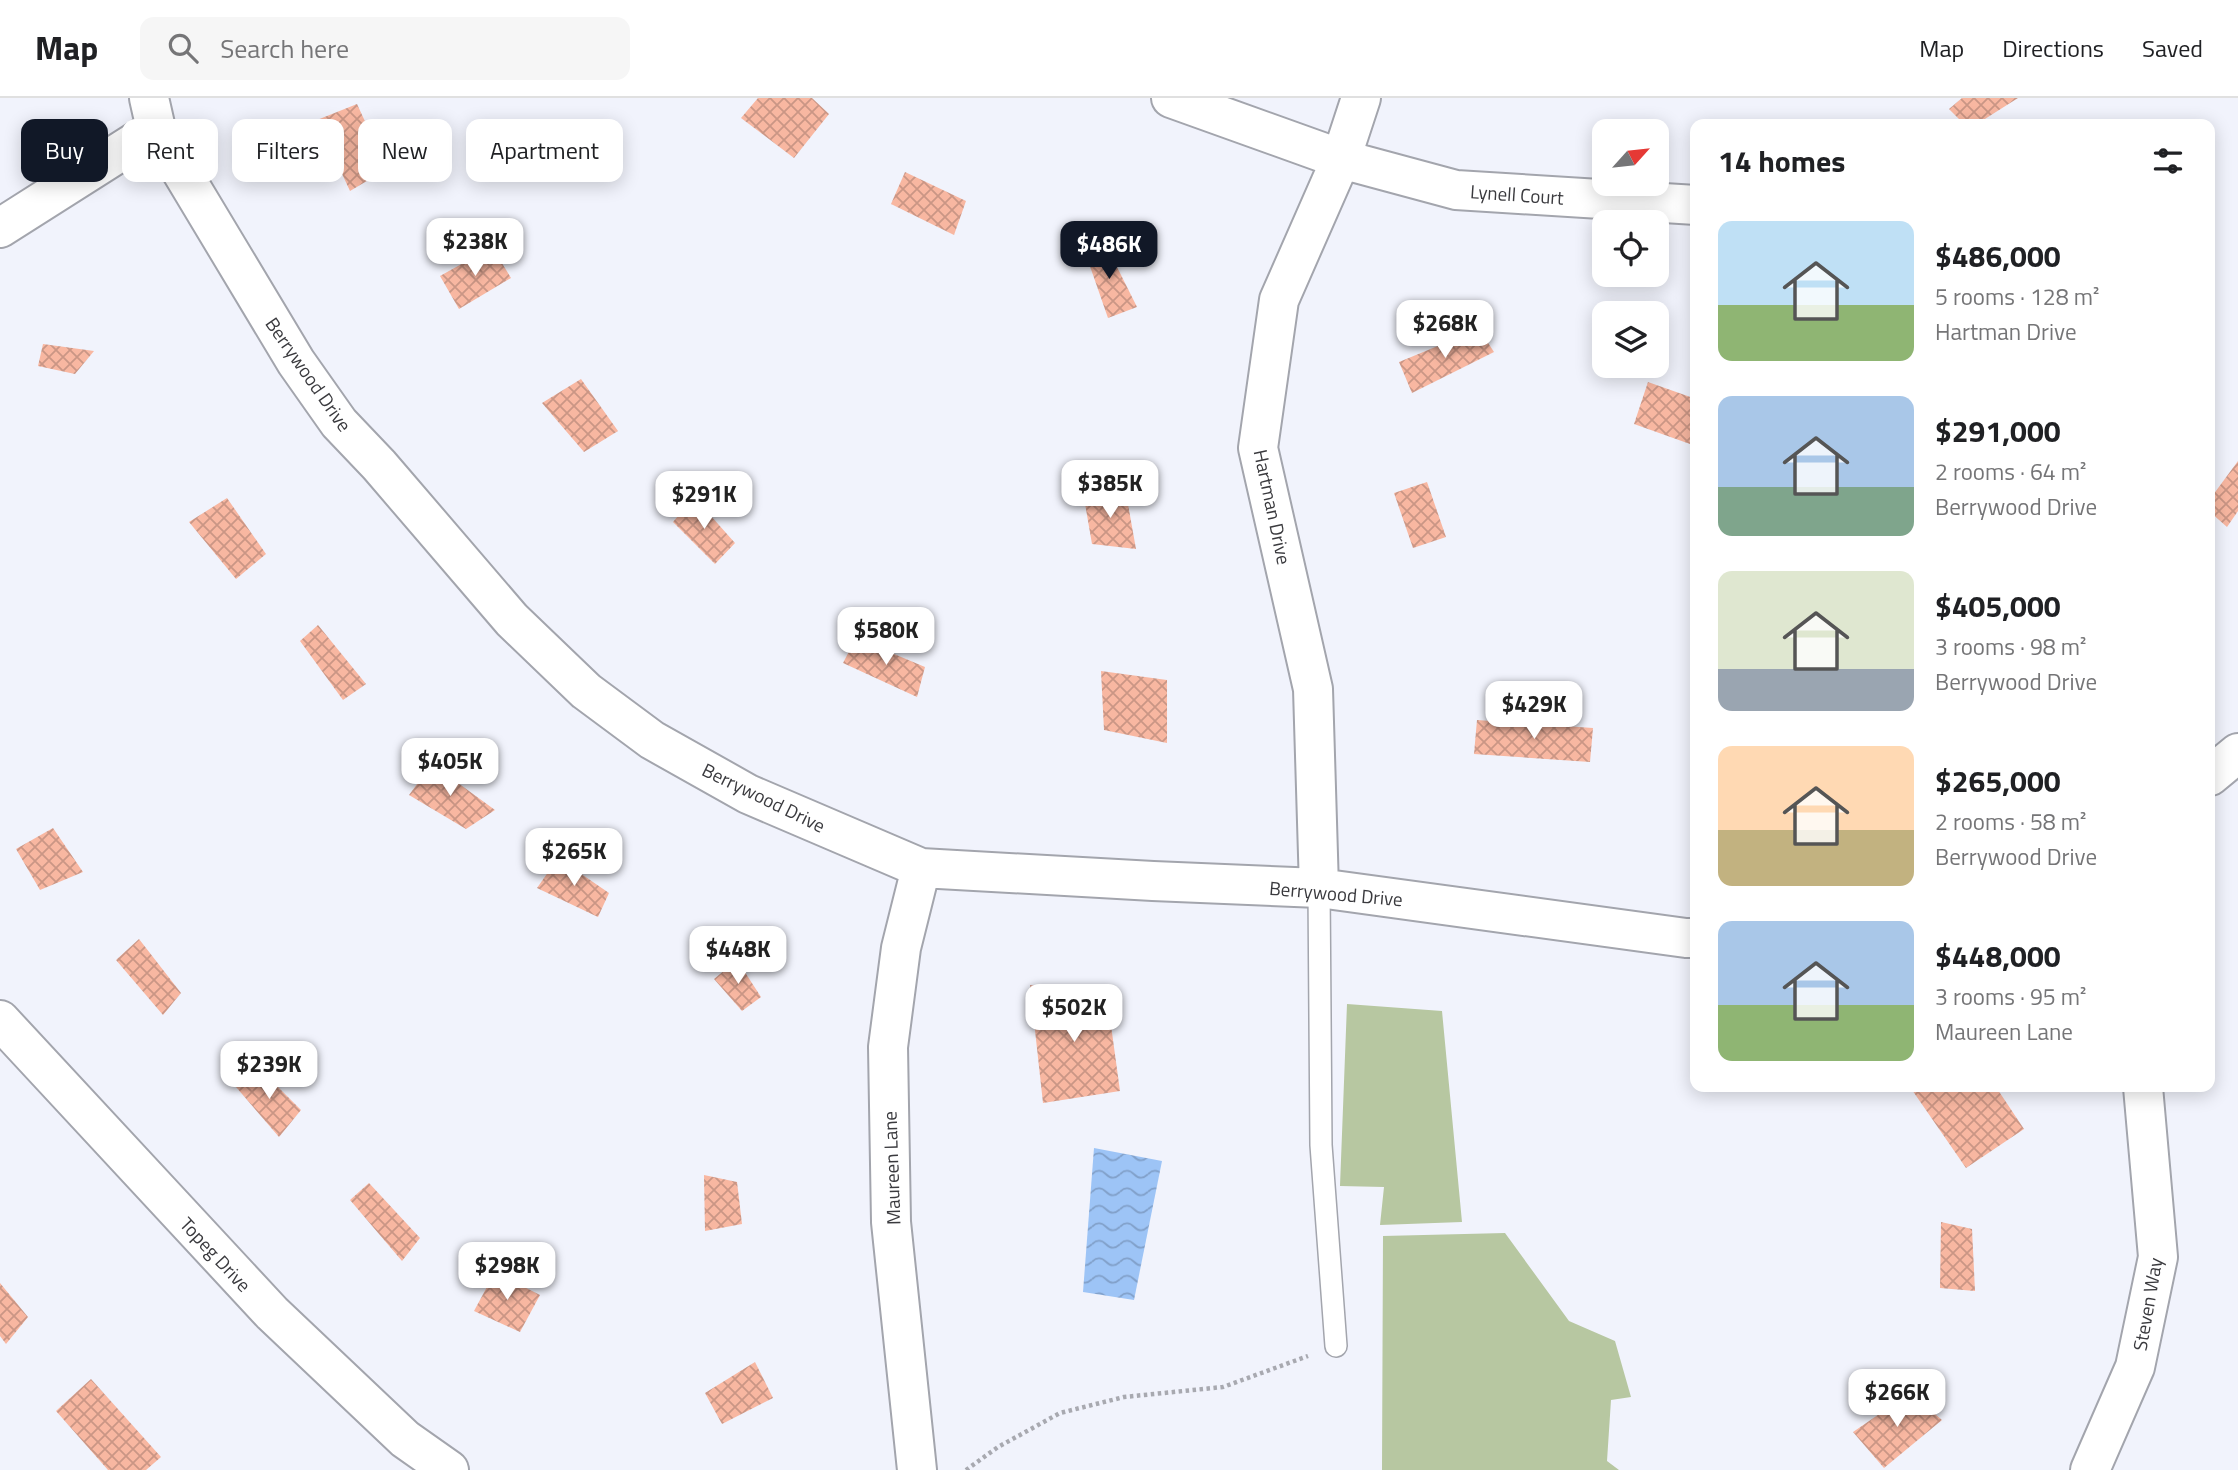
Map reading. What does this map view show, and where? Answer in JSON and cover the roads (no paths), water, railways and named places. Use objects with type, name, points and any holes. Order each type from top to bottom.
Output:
[{"type":"street","name":"Lynell Court","points":[[1171,98],[1341,159],[1456,190],[1690,205]]},
{"type":"street","name":"Hartman Drive","points":[[1319,888],[1313,689],[1258,448],[1279,300],[1341,159],[1361,98]]},
{"type":"street","points":[[0,228],[153,114]]},
{"type":"street","name":"Berrywood Drive","points":[[153,114],[296,362],[340,423],[512,620],[586,691],[652,740],[748,794],[921,867],[1165,882],[1319,888],[1690,939]]},
{"type":"street","points":[[2215,772],[2238,753]]},
{"type":"street","name":"Maureen Lane","points":[[917,1470],[891,1222],[888,1047],[901,948],[921,867]]},
{"type":"street","name":"Topeg Drive","points":[[0,1020],[272,1313],[405,1439],[449,1470]]},
{"type":"street","name":"Steven Way","points":[[2090,1470],[2135,1367],[2158,1257],[2143,1092]]},
{"type":"lane","points":[[1319,888],[1321,1145],[1336,1346]]},
{"type":"water","points":[[1094,1148],[1162,1161],[1134,1300],[1083,1292]]}]
